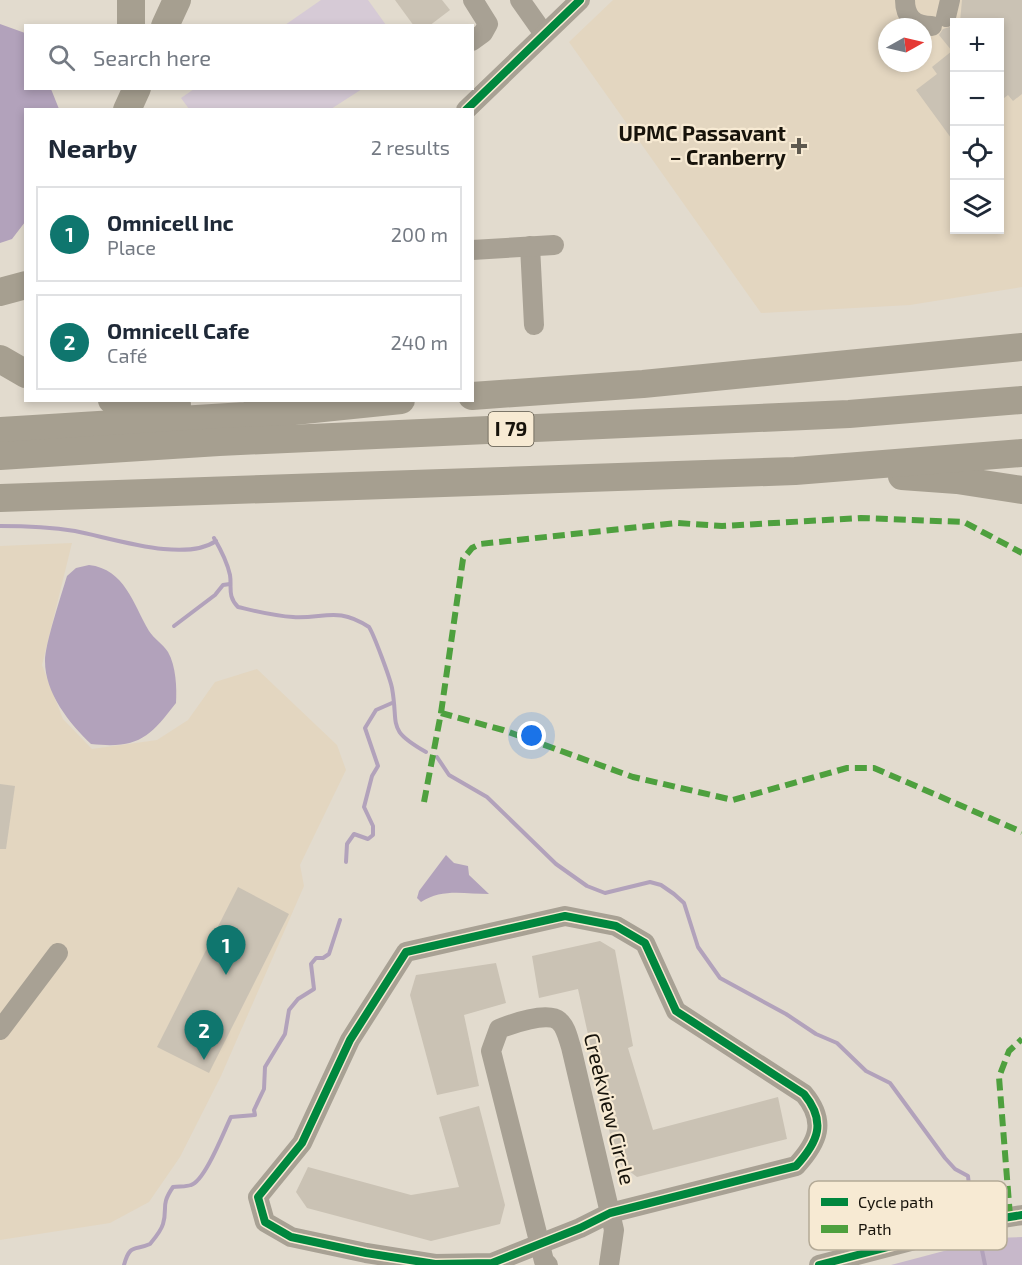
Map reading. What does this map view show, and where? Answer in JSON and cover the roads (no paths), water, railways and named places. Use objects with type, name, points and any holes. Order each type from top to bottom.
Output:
[{"type":"highway","points":[[131,0],[131,24]]},
{"type":"highway","points":[[166,24],[177,0]]},
{"type":"highway","points":[[118,108],[123,90]]},
{"type":"highway","points":[[128,108],[136,90]]},
{"type":"highway","points":[[0,292],[24,286]]},
{"type":"highway","points":[[887,360],[1022,330]]},
{"type":"highway","points":[[474,396],[643,384],[1022,347]]},
{"type":"highway","points":[[0,359],[24,373]]},
{"type":"highway","name":"I 79","points":[[0,456],[219,442],[849,414],[1022,400]]},
{"type":"highway","points":[[137,402],[174,405],[356,404]]},
{"type":"highway","points":[[0,431],[245,416],[378,402]]},
{"type":"highway","points":[[0,498],[795,471],[1022,453]]},
{"type":"highway","points":[[795,471],[957,480],[1022,490]]},
{"type":"street","points":[[473,0],[488,24],[483,33],[474,40]]},
{"type":"street","points":[[520,0],[544,34]]},
{"type":"street","points":[[468,108],[580,0]]},
{"type":"street","points":[[905,0],[906,12],[912,21],[922,26],[943,14]]},
{"type":"street","points":[[474,250],[554,245]]},
{"type":"street","points":[[530,246],[534,325]]},
{"type":"street","points":[[565,916],[616,926],[645,943],[676,1011],[804,1094],[814,1107],[818,1128],[812,1148],[796,1166],[610,1213],[540,1245],[517,1251],[492,1263],[435,1264],[291,1238],[265,1222],[258,1197],[302,1143],[350,1040],[406,952],[565,916]]},
{"type":"street","points":[[0,1030],[58,953]]},
{"type":"street","name":"Creekview Circle","points":[[548,1265],[540,1245],[491,1051],[499,1029],[549,1016],[559,1020],[566,1031],[610,1213],[614,1230],[609,1265]]},
{"type":"street","points":[[1007,1217],[1022,1215]]},
{"type":"street","points":[[819,1265],[876,1250]]},
{"type":"waterway","points":[[0,526],[75,531],[147,547],[167,549],[186,550],[216,541]]},
{"type":"waterway","points":[[214,538],[227,565],[231,595],[238,607],[286,616],[339,615],[369,627],[391,683],[397,726],[405,738],[426,752]]},
{"type":"waterway","points":[[174,626],[215,595],[223,585],[230,584]]},
{"type":"waterway","points":[[346,862],[347,844],[354,834],[368,839],[373,835],[373,826],[364,807],[372,776],[378,766],[365,728],[376,710],[392,703]]},
{"type":"waterway","points":[[437,757],[449,775],[487,797],[556,864],[587,886],[605,893],[650,882],[661,885],[674,894],[684,903],[698,947],[720,978],[786,1014],[816,1034],[837,1043],[866,1071],[890,1083],[945,1158],[955,1169],[968,1176],[969,1181]]},
{"type":"waterway","points":[[124,1265],[128,1253],[150,1244],[159,1232],[167,1198],[173,1187],[191,1185],[202,1175],[231,1117],[255,1115],[254,1110],[264,1089],[265,1067],[285,1034],[289,1010],[298,999],[314,989],[311,964],[316,958],[323,958],[329,954],[340,920]]},
{"type":"waterway","points":[[982,1250],[985,1265]]},
{"type":"place","name":"UPMC Passavant – Cranberry","points":[[799,146]]},
{"type":"place","name":"Omnicell Inc","points":[[226,975]]},
{"type":"place","name":"Omnicell Cafe","points":[[204,1060]]}]
